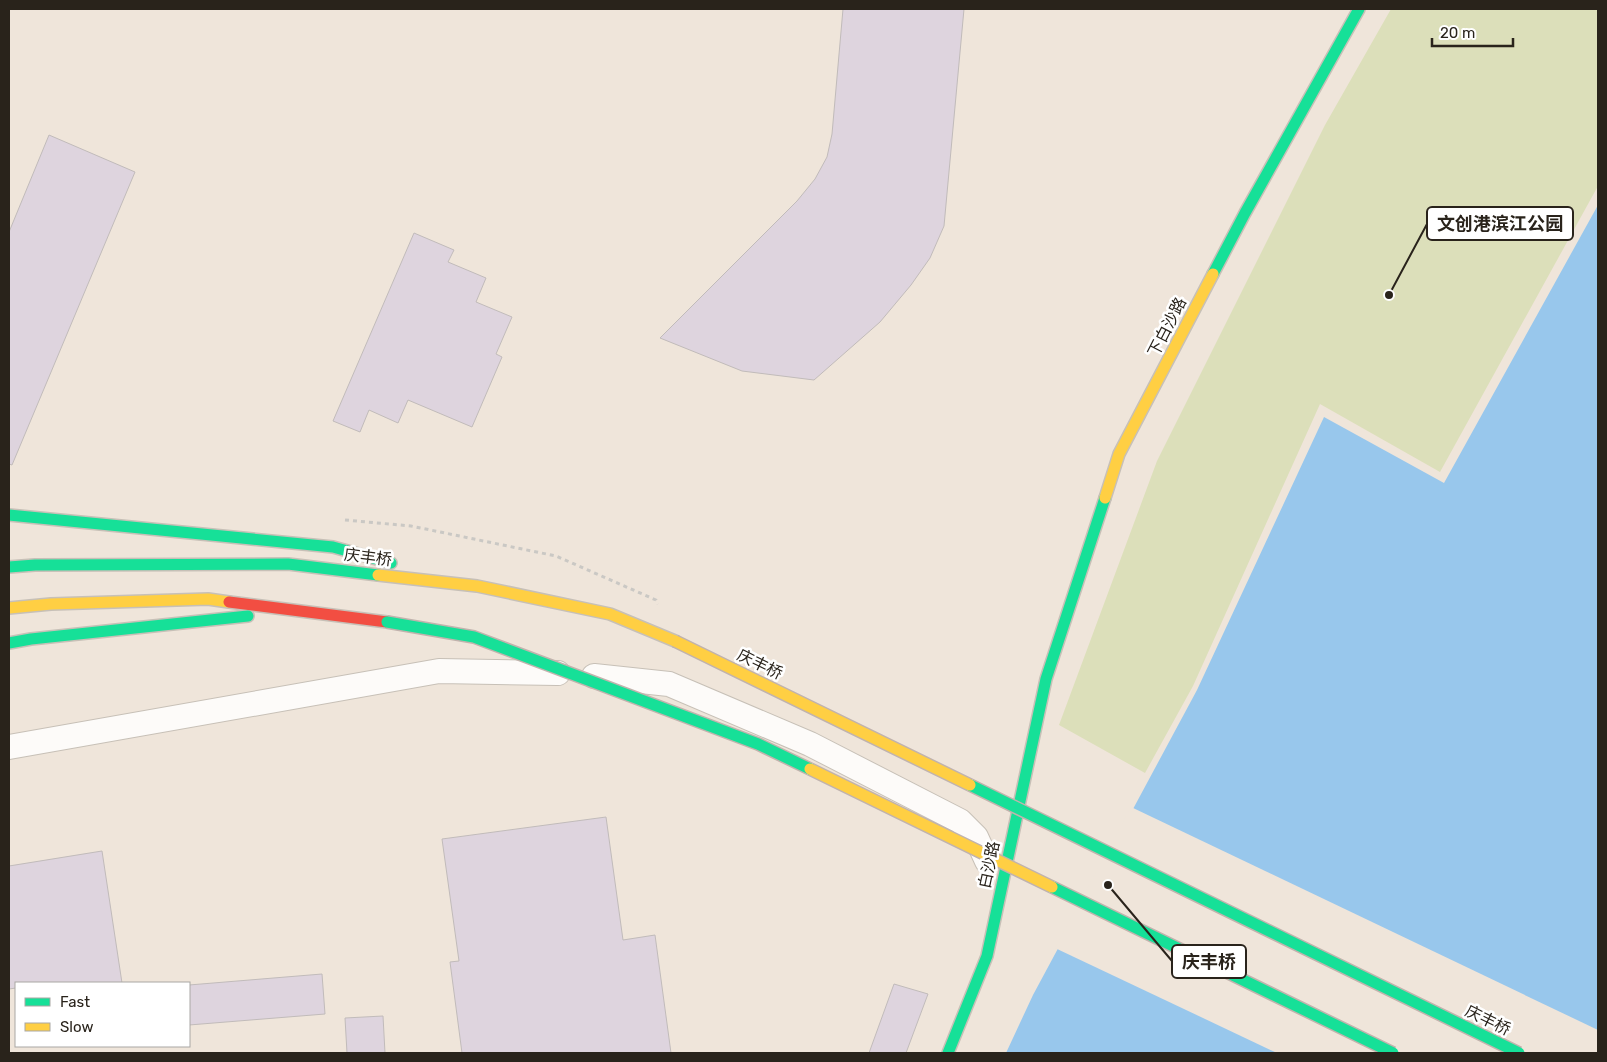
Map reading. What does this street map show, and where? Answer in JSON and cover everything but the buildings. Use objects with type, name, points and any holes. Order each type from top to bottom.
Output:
[{"type":"main road","name":"下白沙路","points":[[1046,679],[1120,454],[1245,213],[1359,9]]},
{"type":"main road","points":[[9,515],[333,546],[477,586]]},
{"type":"main road","name":"庆丰桥","points":[[9,567],[44,564],[288,564],[477,586],[610,614],[675,641],[1519,1053]]},
{"type":"main road","points":[[9,608],[51,604],[208,599],[387,622],[474,638],[758,744],[1393,1053]]},
{"type":"main road","points":[[9,643],[241,616],[387,622]]},
{"type":"main road","name":"白沙路","points":[[948,1053],[987,956],[1046,679]]},
{"type":"street","points":[[9,747],[438,671],[544,671],[669,684],[810,744],[960,821],[976,837],[994,875],[997,910]]},
{"type":"green space","points":[[1391,9],[1598,9],[1598,186],[1440,472],[1320,404],[1193,686],[1145,773],[1059,725],[1157,461],[1325,125]]},
{"type":"water","points":[[1598,205],[1598,1053],[1006,1053],[1033,995],[1197,690],[1324,417],[1444,483]]},
{"type":"pier","points":[[1131,807],[1598,1030],[1598,1053],[1277,1053],[1055,948]]},
{"type":"traffic: fast","points":[[1213,274],[1359,9]]},
{"type":"traffic: fast","points":[[948,1053],[987,956],[1046,679],[1105,498]]},
{"type":"traffic: fast","points":[[9,515],[333,547],[391,563]]},
{"type":"traffic: fast","points":[[9,567],[35,565],[288,564],[378,575]]},
{"type":"traffic: fast","points":[[9,643],[31,639],[248,616]]},
{"type":"traffic: fast","points":[[387,622],[474,637],[758,744],[810,769]]},
{"type":"traffic: fast","points":[[970,785],[1519,1053]]},
{"type":"traffic: fast","points":[[1052,887],[1393,1053]]},
{"type":"traffic: slow","points":[[1105,498],[1119,454],[1213,274]]},
{"type":"traffic: slow","points":[[378,575],[477,586],[610,614],[675,641]]},
{"type":"traffic: slow","points":[[9,608],[51,604],[208,599],[229,602]]},
{"type":"traffic: slow","points":[[675,641],[970,785]]},
{"type":"traffic: slow","points":[[810,769],[1052,887]]},
{"type":"traffic: jam","points":[[229,602],[387,622]]},
{"type":"place","name":"文创港滨江公园","points":[[1389,295]]},
{"type":"place","name":"庆丰桥","points":[[1108,885]]}]
